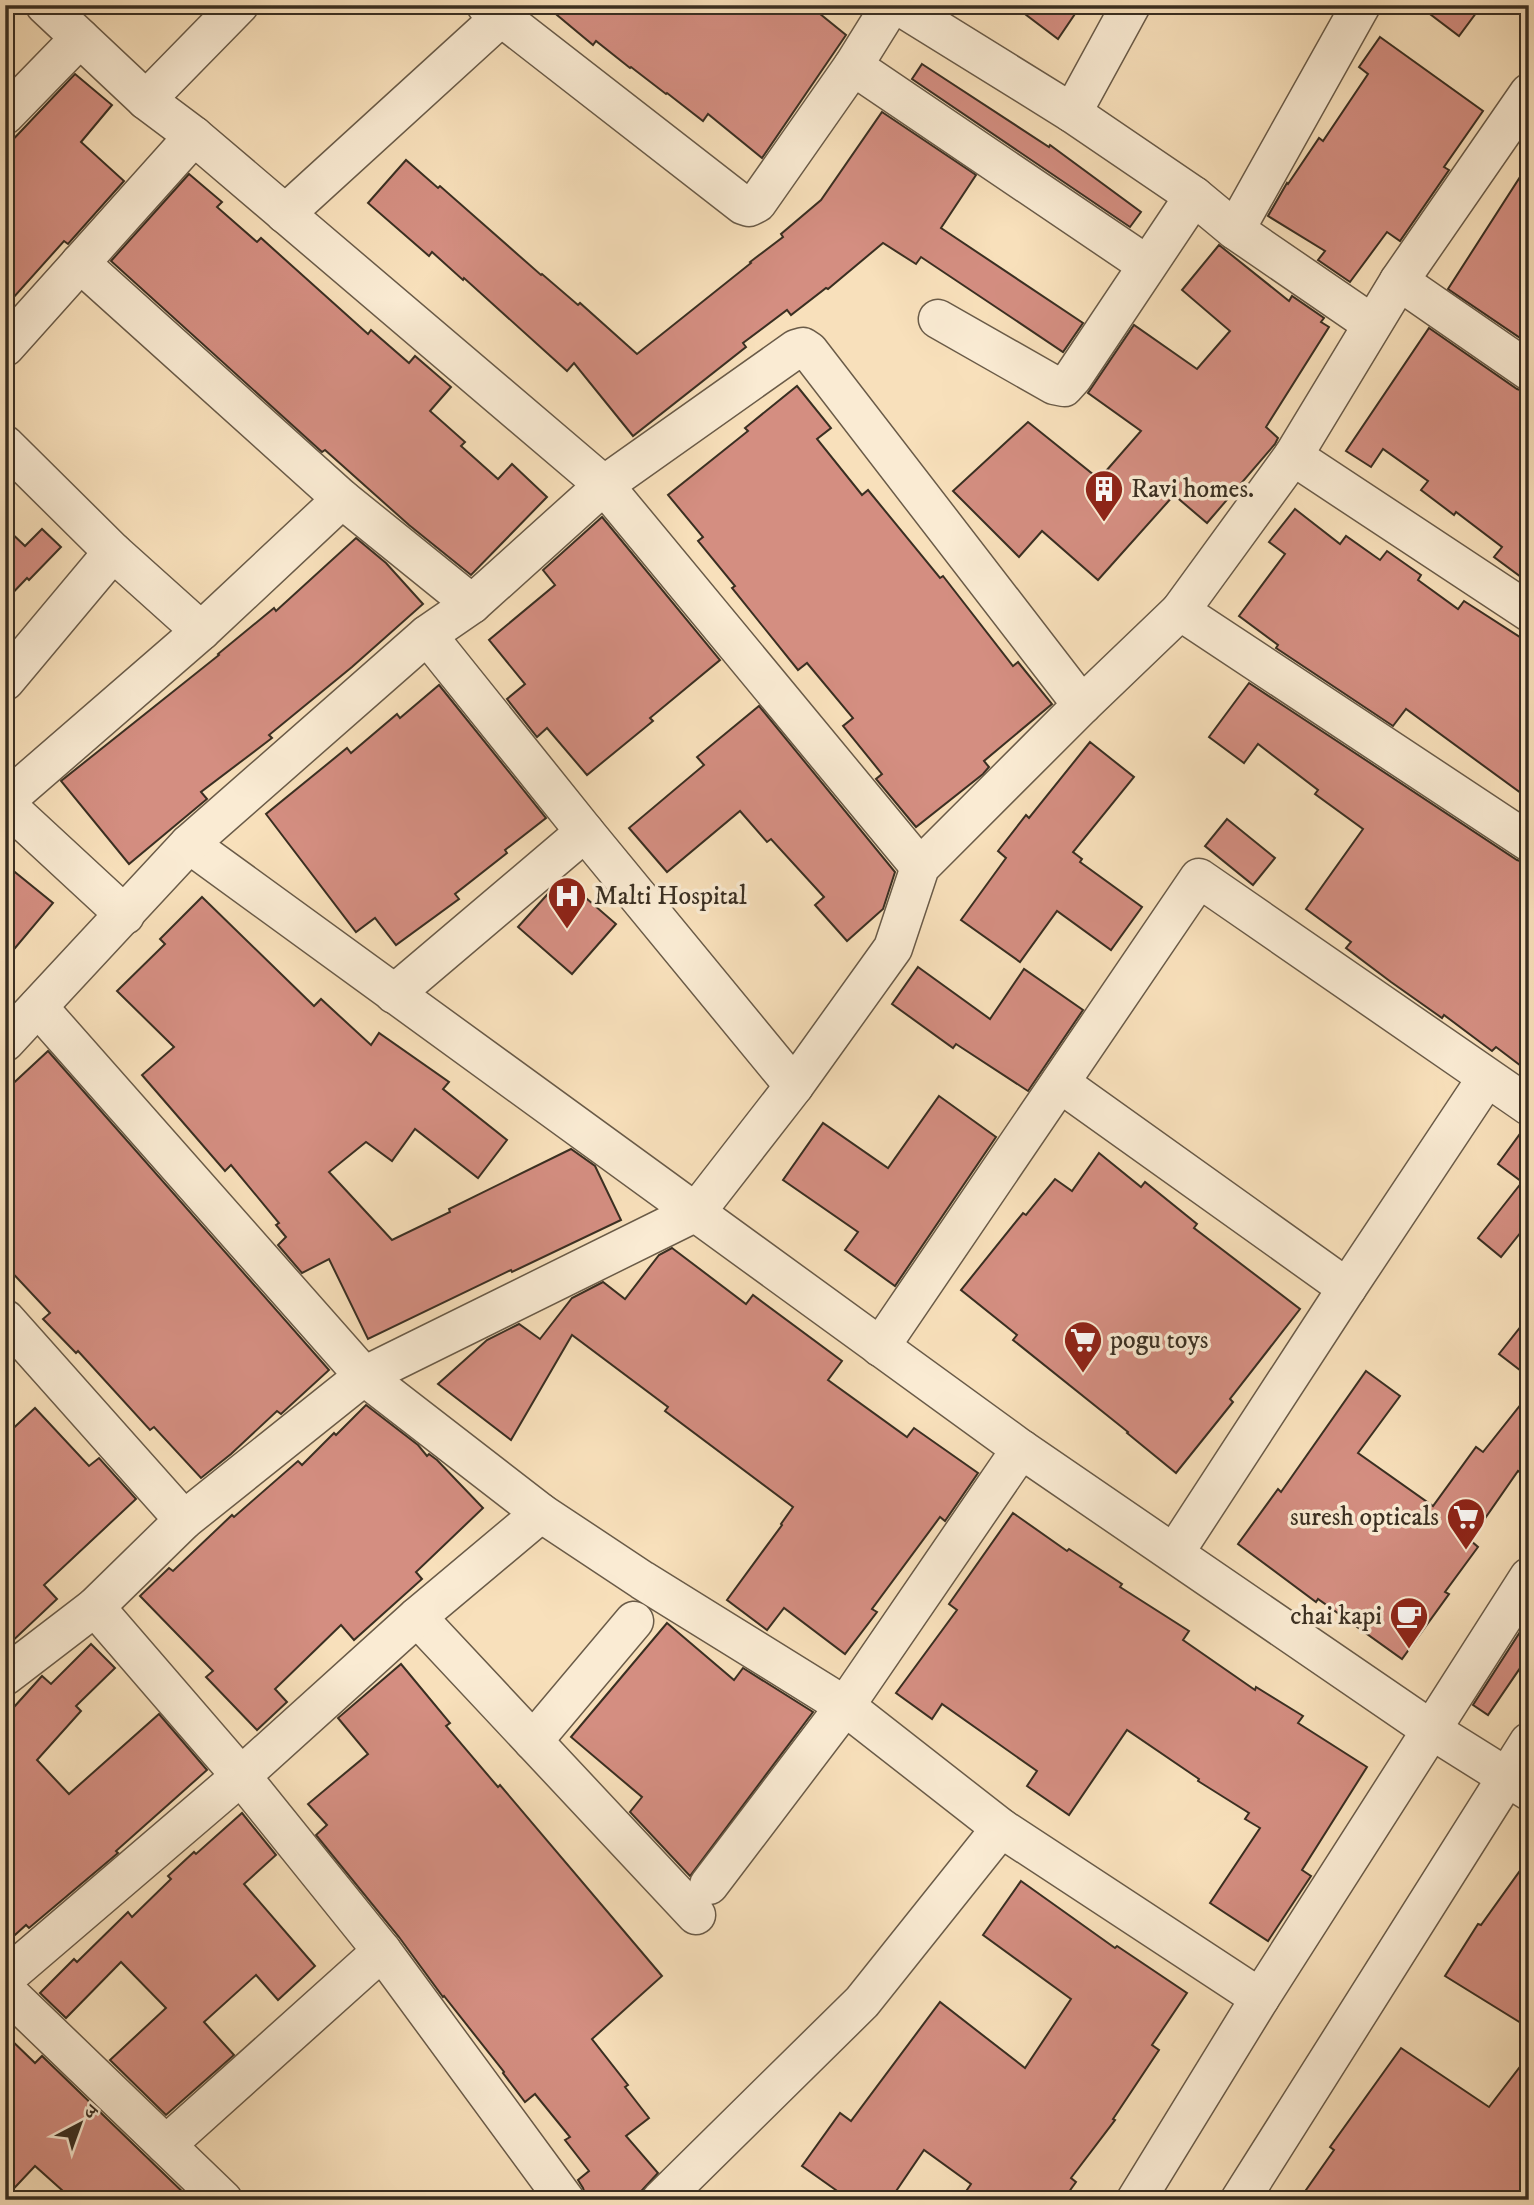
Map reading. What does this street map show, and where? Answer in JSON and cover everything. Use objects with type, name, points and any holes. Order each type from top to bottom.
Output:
[{"type":"street","points":[[45,5],[146,100],[194,136],[604,485],[920,867]]},
{"type":"street","points":[[285,214],[494,11],[749,207],[757,203],[853,66],[891,5]]},
{"type":"street","points":[[898,5],[1072,113],[1194,196],[1235,230],[1372,324]]},
{"type":"street","points":[[1072,113],[1130,5]]},
{"type":"street","points":[[1235,230],[1361,5]]},
{"type":"street","points":[[146,100],[219,12]]},
{"type":"street","points":[[5,115],[80,38]]},
{"type":"street","points":[[853,66],[1147,265]]},
{"type":"street","points":[[5,1676],[95,1607],[184,1520],[364,1376],[696,1212],[794,1086],[892,948],[920,867],[1180,611],[1293,456],[1399,281],[1529,93]]},
{"type":"street","points":[[5,347],[194,136]]},
{"type":"street","points":[[938,319],[1054,385],[1064,387],[1194,196]]},
{"type":"street","points":[[80,262],[342,499],[472,604]]},
{"type":"street","points":[[1399,281],[1529,371]]},
{"type":"street","points":[[5,1042],[188,844],[427,635],[472,604],[604,485],[796,349],[803,347],[809,351],[1082,705]]},
{"type":"street","points":[[5,445],[113,552],[201,631]]},
{"type":"street","points":[[1293,456],[1529,612]]},
{"type":"street","points":[[125,915],[5,802],[201,631],[342,499]]},
{"type":"street","points":[[5,681],[113,552]]},
{"type":"street","points":[[1180,611],[1529,842]]},
{"type":"street","points":[[427,635],[794,1086]]},
{"type":"street","points":[[394,994],[585,832]]},
{"type":"street","points":[[188,844],[1021,1448],[1430,1729],[1518,1784]]},
{"type":"street","points":[[880,1347],[1199,878],[1486,1079],[1529,1106]]},
{"type":"street","points":[[38,1007],[364,1376],[541,1513],[642,1580],[845,1706],[1001,1828],[1260,1998]]},
{"type":"street","points":[[1175,1552],[1486,1079]]},
{"type":"street","points":[[1060,1083],[1347,1288]]},
{"type":"street","points":[[5,1319],[184,1520]]},
{"type":"street","points":[[417,1617],[533,1741],[703,1900],[845,1706],[1021,1448]]},
{"type":"street","points":[[5,1978],[241,1776],[417,1617],[541,1513]]},
{"type":"street","points":[[1136,2200],[1260,1998],[1529,1577]]},
{"type":"street","points":[[95,1607],[241,1776],[382,1951],[565,2200]]},
{"type":"street","points":[[533,1741],[634,1621]]},
{"type":"street","points":[[1240,2200],[1518,1784],[1529,1742]]},
{"type":"street","points":[[662,2200],[862,2002],[1001,1828]]},
{"type":"street","points":[[166,2145],[382,1951]]},
{"type":"street","points":[[5,1990],[223,2200]]},
{"type":"building","points":[[545,5],[809,5],[846,35],[762,158],[708,114],[703,121],[596,41],[593,45]]},
{"type":"building","points":[[1013,5],[1081,5],[1058,39]]},
{"type":"building","points":[[1418,5],[1482,5],[1459,36]]},
{"type":"building","points":[[1380,37],[1483,111],[1444,167],[1449,170],[1400,241],[1387,232],[1350,282],[1318,260],[1325,251],[1268,216],[1287,183],[1319,138],[1323,141],[1368,74],[1359,67]]},
{"type":"building","points":[[922,64],[1049,147],[1050,145],[1141,212],[1130,227],[912,79]]},
{"type":"building","points":[[75,74],[112,105],[81,142],[124,181],[68,244],[64,241],[5,307],[5,148]]},
{"type":"building","points":[[882,112],[976,175],[941,228],[1083,323],[1063,352],[921,257],[916,264],[883,243],[828,289],[791,315],[787,310],[743,343],[746,347],[633,436],[574,363],[567,371],[464,278],[463,280],[432,252],[429,256],[368,203],[406,160],[438,188],[440,186],[541,275],[578,305],[580,303],[637,354],[783,237],[781,234],[821,200]]},
{"type":"building","points":[[1529,163],[1529,344],[1448,289]]},
{"type":"building","points":[[189,174],[222,202],[217,207],[257,242],[261,238],[368,334],[371,330],[409,363],[415,356],[451,387],[430,411],[465,442],[461,446],[498,479],[512,464],[547,497],[471,575],[409,525],[325,450],[322,452],[111,261]]},
{"type":"building","points":[[1219,245],[1289,301],[1292,296],[1324,318],[1321,322],[1329,327],[1266,427],[1278,438],[1275,444],[1207,523],[1174,495],[1098,580],[1042,531],[1019,557],[953,491],[1028,422],[1099,479],[1141,431],[1088,393],[1134,325],[1197,369],[1230,331],[1182,290]]},
{"type":"building","points":[[1429,328],[1517,389],[1529,393],[1529,583],[1494,557],[1502,547],[1456,512],[1454,515],[1421,490],[1428,481],[1383,449],[1371,467],[1346,451]]},
{"type":"building","points":[[797,386],[831,428],[817,439],[862,495],[868,490],[940,578],[943,576],[1013,666],[1018,662],[1052,704],[984,761],[989,767],[983,774],[916,827],[876,779],[882,774],[843,726],[853,718],[807,663],[798,670],[732,588],[735,586],[698,541],[703,537],[668,495],[748,431],[745,428]]},
{"type":"building","points":[[1295,509],[1340,544],[1346,536],[1380,560],[1387,551],[1421,575],[1418,580],[1458,609],[1464,601],[1529,643],[1529,799],[1406,709],[1393,726],[1276,648],[1278,645],[1239,616],[1285,554],[1269,542]]},
{"type":"building","points":[[602,517],[720,660],[650,718],[653,721],[587,775],[547,728],[537,737],[507,699],[525,684],[489,640],[555,585],[543,570]]},
{"type":"building","points":[[5,527],[25,546],[42,529],[61,547],[5,601]]},
{"type":"building","points":[[356,538],[386,563],[423,604],[269,735],[272,738],[201,792],[207,799],[129,864],[61,781],[274,608],[276,611]]},
{"type":"building","points":[[1249,683],[1517,860],[1529,864],[1529,1072],[1496,1047],[1492,1051],[1444,1015],[1442,1018],[1391,982],[1346,948],[1351,942],[1306,909],[1363,829],[1315,794],[1318,790],[1258,744],[1244,763],[1209,737]]},
{"type":"building","points":[[439,685],[546,818],[455,894],[459,899],[396,945],[375,918],[356,932],[266,814],[347,748],[351,753],[397,714],[400,718]]},
{"type":"building","points":[[759,706],[895,872],[883,909],[847,941],[815,905],[824,897],[771,839],[767,842],[740,811],[667,872],[629,828],[704,765],[697,757]]},
{"type":"building","points":[[1090,742],[1134,777],[1073,852],[1082,859],[1080,862],[1142,907],[1111,950],[1057,911],[1020,962],[961,920],[1006,858],[998,851],[1026,815],[1029,818]]},
{"type":"building","points":[[1227,819],[1275,858],[1253,885],[1205,846]]},
{"type":"building","points":[[5,864],[53,903],[5,960]]},
{"type":"building","points":[[564,879],[616,924],[572,974],[518,927]]},
{"type":"building","points":[[202,897],[314,1006],[321,999],[371,1045],[379,1033],[449,1082],[443,1089],[507,1140],[478,1178],[415,1129],[392,1161],[366,1142],[329,1172],[392,1240],[571,1149],[595,1166],[621,1220],[368,1339],[329,1259],[302,1273],[278,1245],[286,1237],[276,1225],[279,1223],[231,1165],[225,1171],[142,1075],[174,1047],[117,991],[165,944],[160,939]]},
{"type":"building","points":[[918,967],[990,1019],[1024,969],[1083,1010],[1028,1091],[956,1044],[953,1048],[892,1004]]},
{"type":"building","points":[[48,1051],[329,1370],[281,1414],[277,1411],[201,1478],[154,1427],[150,1430],[78,1351],[76,1353],[43,1319],[50,1313],[5,1265],[5,1091]]},
{"type":"building","points":[[939,1096],[996,1137],[895,1286],[845,1250],[858,1232],[783,1180],[823,1123],[888,1168]]},
{"type":"building","points":[[1525,1127],[1529,1128],[1529,1222],[1501,1257],[1478,1238],[1522,1182],[1498,1164]]},
{"type":"building","points":[[1099,1153],[1141,1187],[1145,1182],[1197,1224],[1194,1228],[1300,1309],[1230,1399],[1233,1402],[1176,1473],[1013,1340],[1017,1335],[961,1290],[1023,1213],[1026,1215],[1055,1179],[1072,1191]]},
{"type":"building","points":[[672,1248],[746,1304],[753,1295],[842,1361],[828,1380],[907,1437],[914,1428],[978,1473],[945,1521],[940,1517],[872,1609],[877,1612],[845,1654],[784,1608],[767,1630],[727,1600],[793,1507],[665,1411],[668,1407],[572,1335],[511,1440],[438,1384],[487,1340],[519,1324],[540,1339],[572,1298],[603,1282],[625,1299],[659,1255]]},
{"type":"building","points":[[1529,1316],[1529,1377],[1499,1354]]},
{"type":"building","points":[[1366,1371],[1400,1396],[1358,1453],[1433,1506],[1476,1447],[1483,1452],[1529,1394],[1529,1479],[1518,1471],[1470,1540],[1478,1547],[1445,1592],[1449,1594],[1402,1659],[1318,1599],[1316,1602],[1238,1544],[1278,1489],[1281,1492]]},
{"type":"building","points":[[366,1405],[418,1445],[427,1456],[429,1454],[437,1460],[483,1508],[416,1572],[422,1579],[354,1640],[341,1625],[275,1689],[287,1702],[257,1730],[206,1677],[213,1671],[140,1596],[169,1568],[173,1571],[232,1515],[234,1517],[298,1461],[302,1465]]},
{"type":"building","points":[[35,1408],[89,1466],[99,1458],[136,1499],[44,1585],[57,1599],[5,1648],[5,1436]]},
{"type":"building","points":[[1013,1513],[1189,1631],[1183,1640],[1255,1690],[1256,1687],[1303,1716],[1298,1723],[1367,1767],[1302,1870],[1311,1876],[1268,1941],[1210,1903],[1260,1828],[1245,1819],[1249,1813],[1198,1781],[1199,1779],[1127,1730],[1069,1815],[1027,1786],[1037,1771],[942,1704],[932,1719],[896,1693],[957,1610],[949,1604]]},
{"type":"building","points":[[1529,1618],[1529,1655],[1488,1715],[1473,1705]]},
{"type":"building","points":[[667,1623],[734,1680],[743,1668],[813,1712],[690,1876],[630,1812],[642,1797],[571,1737]]},
{"type":"building","points":[[91,1644],[115,1668],[76,1706],[81,1711],[37,1760],[69,1794],[159,1714],[207,1770],[116,1851],[118,1853],[29,1928],[26,1925],[5,1944],[5,1717],[42,1676],[51,1684]]},
{"type":"building","points":[[401,1664],[450,1723],[446,1726],[498,1787],[500,1785],[662,1976],[592,2039],[628,2085],[625,2087],[649,2118],[626,2136],[658,2173],[633,2200],[587,2200],[578,2180],[589,2171],[565,2140],[570,2137],[535,2094],[525,2102],[399,1937],[316,1835],[327,1825],[308,1804],[368,1754],[338,1718]]},
{"type":"building","points":[[242,1813],[276,1855],[244,1884],[315,1966],[278,2000],[256,1975],[204,2022],[234,2055],[166,2115],[110,2060],[166,2008],[121,1962],[66,2018],[40,1993],[74,1959],[77,1962],[128,1912],[132,1917],[171,1879],[168,1876]]},
{"type":"building","points":[[1529,1858],[1529,2028],[1445,1976],[1478,1924],[1481,1925]]},
{"type":"building","points":[[1021,1881],[1115,1948],[1117,1946],[1187,1993],[1152,2045],[1159,2050],[1113,2119],[1115,2120],[1071,2178],[1076,2182],[1063,2200],[960,2200],[971,2184],[924,2150],[890,2200],[850,2200],[802,2166],[840,2113],[851,2121],[940,2002],[1025,2068],[1071,1999],[983,1935]]},
{"type":"building","points":[[5,2034],[35,2063],[42,2056],[191,2200],[73,2200],[35,2166],[5,2198]]},
{"type":"building","points":[[1401,2048],[1489,2107],[1529,2055],[1529,2200],[1299,2200],[1334,2150],[1330,2147]]},
{"type":"place","name":"Ravi homes.","points":[[1104,523]]},
{"type":"place","name":"Malti Hospital","points":[[567,930]]},
{"type":"place","name":"pogu toys","points":[[1083,1374]]},
{"type":"place","name":"suresh opticals","points":[[1466,1551]]},
{"type":"place","name":"chai kapi","points":[[1409,1650]]}]
